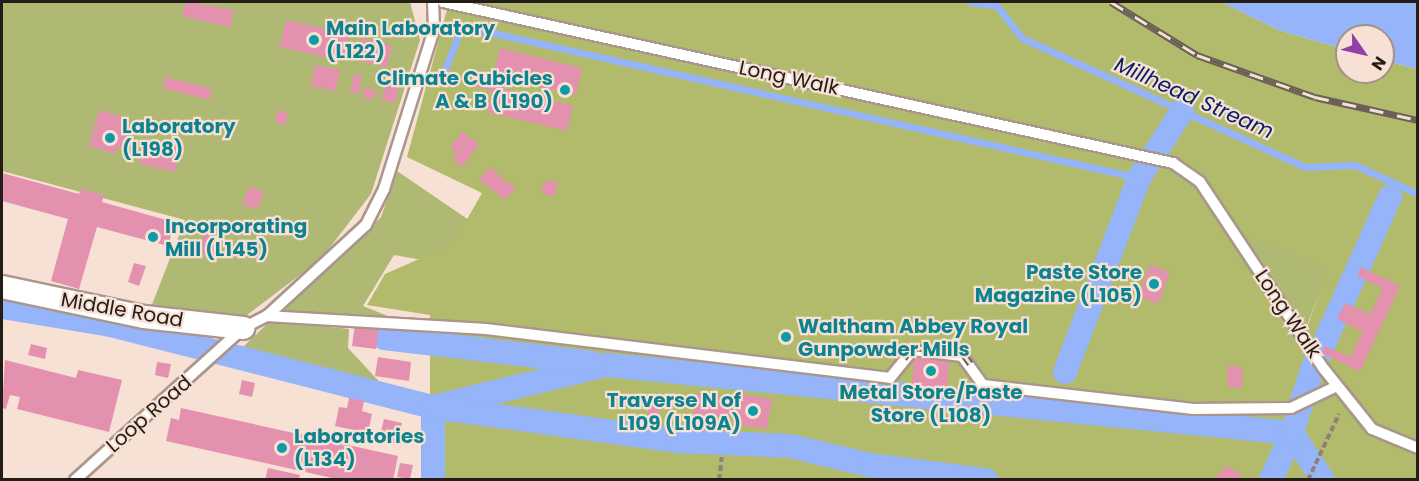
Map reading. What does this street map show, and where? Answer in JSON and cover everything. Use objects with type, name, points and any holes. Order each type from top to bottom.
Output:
[{"type":"street","name":"Middle Road","points":[[2,287],[237,334]]},
{"type":"lane","points":[[267,316],[366,225],[384,189],[434,29],[434,2]]},
{"type":"lane","name":"Long Walk","points":[[443,2],[1173,163],[1200,182],[1324,369],[1372,429],[1418,448]]},
{"type":"lane","points":[[267,316],[486,329],[890,378],[913,350],[962,356],[983,385],[1194,409],[1291,408],[1336,386]]},
{"type":"lane","name":"Loop Road","points":[[75,480],[237,334],[267,316]]},
{"type":"path","points":[[1308,480],[1346,396]]},
{"type":"path","points":[[718,480],[722,457]]},
{"type":"path","points":[[1312,472],[1316,480]]},
{"type":"green space","points":[[2,2],[410,2],[420,40],[371,194],[321,259],[243,318],[151,307],[185,220],[2,171]]},
{"type":"green space","points":[[449,2],[1221,2],[1278,30],[1335,47],[1335,84],[1395,84],[1395,63],[1417,69],[1417,479],[430,479],[430,315],[367,305],[385,274],[453,244],[482,193],[407,157]],"holes":[[[1236,232],[1329,266],[1305,333]]]},
{"type":"green space","points":[[397,171],[485,231],[467,268],[394,255],[363,306],[398,320],[284,311],[381,217]]},
{"type":"green space","points":[[1235,231],[1330,266],[1304,333]]},
{"type":"green space","points":[[271,320],[349,329],[348,348],[387,390],[238,352]]},
{"type":"water","points":[[1221,2],[1417,2],[1417,69],[1395,63],[1395,24],[1335,24],[1335,47],[1278,30]]},
{"type":"building","points":[[186,2],[234,10],[230,27],[182,16]]},
{"type":"building","name":"Main Laboratory (L122)","points":[[286,20],[349,34],[343,61],[280,47]]},
{"type":"building","points":[[361,38],[392,45],[387,67],[356,60]]},
{"type":"building","name":"Climate Cubicles A & B (L190)","points":[[500,48],[582,68],[576,95],[507,79],[504,89],[573,106],[567,131],[487,112],[492,91],[474,86],[478,70],[494,74]]},
{"type":"building","points":[[315,65],[340,70],[335,91],[311,86]]},
{"type":"building","points":[[354,74],[362,76],[358,94],[350,92]]},
{"type":"building","points":[[166,77],[212,89],[209,100],[163,88]]},
{"type":"building","points":[[385,85],[398,87],[396,103],[382,100]]},
{"type":"building","points":[[364,88],[376,90],[374,99],[363,97]]},
{"type":"building","name":"Laboratory (L198)","points":[[99,110],[127,118],[125,127],[131,129],[125,150],[117,147],[116,154],[89,146]]},
{"type":"building","points":[[278,110],[288,113],[285,125],[275,122]]},
{"type":"building","points":[[462,132],[479,144],[462,167],[453,160],[457,153],[450,148]]},
{"type":"building","points":[[144,139],[180,148],[175,172],[138,163]]},
{"type":"building","points":[[490,167],[509,185],[511,183],[516,186],[506,200],[479,180]]},
{"type":"building","name":"Incorporating Mill (L145)","points":[[2,173],[79,194],[81,189],[104,195],[102,202],[170,221],[169,227],[173,228],[168,246],[97,227],[79,289],[51,281],[68,219],[2,201]]},
{"type":"building","points":[[549,180],[558,182],[555,196],[544,194],[541,185]]},
{"type":"building","points":[[249,187],[264,192],[257,209],[242,204]]},
{"type":"building","points":[[204,233],[219,237],[214,257],[199,253]]},
{"type":"building","points":[[134,263],[146,266],[139,286],[128,282]]},
{"type":"building","name":"Paste Store Magazine (L105)","points":[[1150,265],[1170,272],[1158,304],[1138,296]]},
{"type":"building","points":[[1361,267],[1400,286],[1360,371],[1321,353],[1325,346],[1350,357],[1363,332],[1337,319],[1345,303],[1370,314],[1383,288],[1357,276]]},
{"type":"building","points":[[355,324],[379,327],[376,349],[352,346]]},
{"type":"building","points":[[31,344],[47,348],[45,359],[28,355]]},
{"type":"building","name":"Metal Store/Paste Store (L108)","points":[[914,353],[950,356],[947,388],[912,386]]},
{"type":"building","points":[[378,357],[411,362],[409,381],[375,376]]},
{"type":"building","points":[[5,360],[76,378],[78,370],[122,380],[109,432],[17,409],[20,397],[10,395],[6,409],[2,408]]},
{"type":"building","points":[[157,362],[171,364],[168,378],[155,375]]},
{"type":"building","points":[[1228,366],[1243,367],[1242,388],[1227,387]]},
{"type":"building","points":[[242,380],[255,383],[252,397],[239,394]]},
{"type":"building","points":[[697,393],[733,399],[730,418],[709,414],[707,429],[691,426]]},
{"type":"building","name":"Traverse N of L109 (L109A)","points":[[738,394],[772,399],[767,429],[734,424]]},
{"type":"building","points":[[349,398],[364,401],[362,411],[372,414],[368,433],[335,426],[339,407],[347,408]]},
{"type":"building","points":[[648,405],[660,406],[659,417],[648,416]]},
{"type":"building","name":"Laboratories (L134)","points":[[181,408],[398,456],[393,480],[341,480],[166,441],[171,418],[179,420]]},
{"type":"building","points":[[384,419],[402,423],[397,444],[379,440]]},
{"type":"building","points":[[400,463],[413,465],[410,479],[397,477]]},
{"type":"building","points":[[1226,466],[1241,474],[1238,480],[1215,478]]},
{"type":"building","points":[[268,468],[300,475],[299,480],[265,480]]},
{"type":"waterway","name":"Millhead Stream","points":[[970,2],[997,6],[1022,38],[1305,167],[1355,165],[1418,194]]},
{"type":"waterway","points":[[442,77],[462,26],[1139,178]]},
{"type":"waterway","points":[[1065,372],[1139,178],[1182,111]]},
{"type":"waterway","points":[[1271,480],[1292,433],[1312,370],[1390,197]]},
{"type":"waterway","points":[[2,307],[111,325],[433,407],[607,365],[1292,433],[1323,480]]},
{"type":"waterway","points":[[384,338],[593,363]]},
{"type":"waterway","points":[[433,480],[433,407],[677,441],[790,446],[870,465],[986,480]]},
{"type":"railway","points":[[1111,2],[1197,55],[1315,97],[1418,120]]},
{"type":"railway","points":[[904,358],[913,347],[962,352],[970,363]]},
{"type":"place","name":"Main Laboratory (L122)","points":[[314,40]]},
{"type":"place","name":"Climate Cubicles A & B (L190)","points":[[565,90]]},
{"type":"place","name":"Laboratory (L198)","points":[[110,138]]},
{"type":"place","name":"Incorporating Mill (L145)","points":[[153,237]]},
{"type":"place","name":"Paste Store Magazine (L105)","points":[[1154,284]]},
{"type":"place","name":"Waltham Abbey Royal Gunpowder Mills","points":[[786,337]]},
{"type":"place","name":"Metal Store/Paste Store (L108)","points":[[931,371]]},
{"type":"place","name":"Traverse N of L109 (L109A)","points":[[753,411]]},
{"type":"place","name":"Laboratories (L134)","points":[[282,448]]}]
